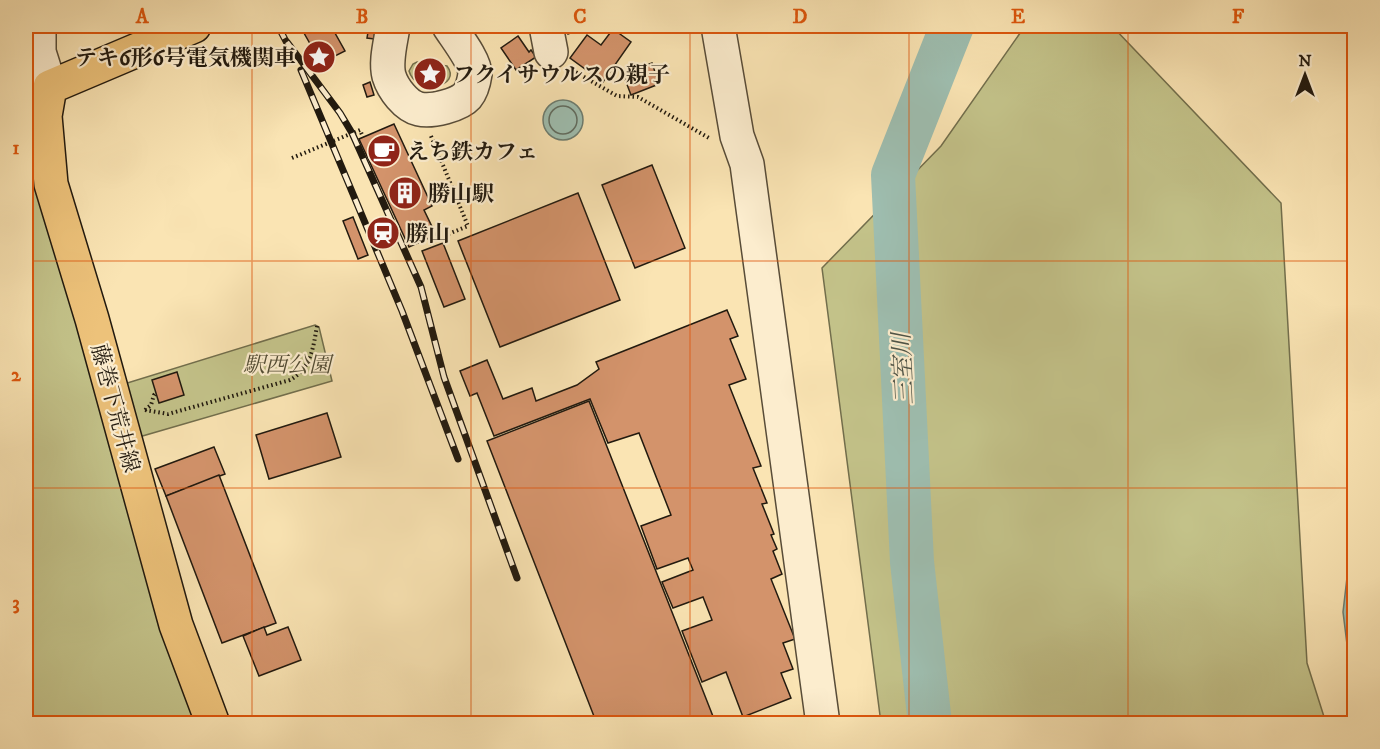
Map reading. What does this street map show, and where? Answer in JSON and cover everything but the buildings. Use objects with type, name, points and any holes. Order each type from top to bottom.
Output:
[{"type":"main road","points":[[50,87],[195,26]]},
{"type":"main road","name":"藤巻下荒井線","points":[[50,87],[45,116],[51,184],[92,319],[131,411],[176,625],[213,723]]},
{"type":"street","points":[[39,26],[39,52],[50,87]]},
{"type":"street","points":[[393,26],[388,61],[389,76],[397,91],[408,103],[419,109],[431,109],[456,103],[467,96],[473,85],[475,73],[473,65],[449,26]]},
{"type":"street","points":[[718,26],[742,150],[823,723]]},
{"type":"path","points":[[548,39],[564,66],[617,96],[638,97],[716,142],[742,150]]},
{"type":"path","points":[[292,158],[360,130],[363,137]]},
{"type":"path","points":[[430,133],[468,225],[431,241],[433,247]]},
{"type":"path","points":[[131,411],[168,414],[290,380],[300,374],[306,366],[313,348],[317,326]]},
{"type":"path","points":[[131,411],[151,405],[156,393]]},
{"type":"green space","points":[[26,26],[29,26],[32,145],[36,188],[201,723],[26,723]]},
{"type":"green space","points":[[1025,26],[1112,26],[1281,203],[1307,663],[1326,723],[881,723],[822,268],[941,146]]},
{"type":"green space","points":[[417,62],[447,66],[450,73],[449,79],[437,86],[420,84],[413,79],[409,71]]},
{"type":"green space","name":"駅西公園","points":[[315,325],[319,327],[332,381],[139,437],[124,384]]},
{"type":"water","points":[[563,100],[577,106],[583,120],[577,134],[563,140],[549,134],[543,120],[549,106]]},
{"type":"water","points":[[1354,517],[1354,701],[1343,612]]},
{"type":"waterway","name":"三室川","points":[[930,724],[912,562],[893,175],[952,26]]},
{"type":"railway","points":[[278,26],[290,49]]},
{"type":"railway","points":[[287,42],[340,113],[352,133],[421,287],[444,377],[517,578]]},
{"type":"railway","points":[[301,70],[402,311],[458,459]]},
{"type":"place","name":"テキ6形6号電気機関車","points":[[319,57]]},
{"type":"place","name":"フクイサウルスの親子","points":[[430,74]]},
{"type":"place","name":"えち鉄カフェ","points":[[384,151]]},
{"type":"place","name":"勝山駅","points":[[405,193]]},
{"type":"place","name":"勝山","points":[[383,233]]}]
